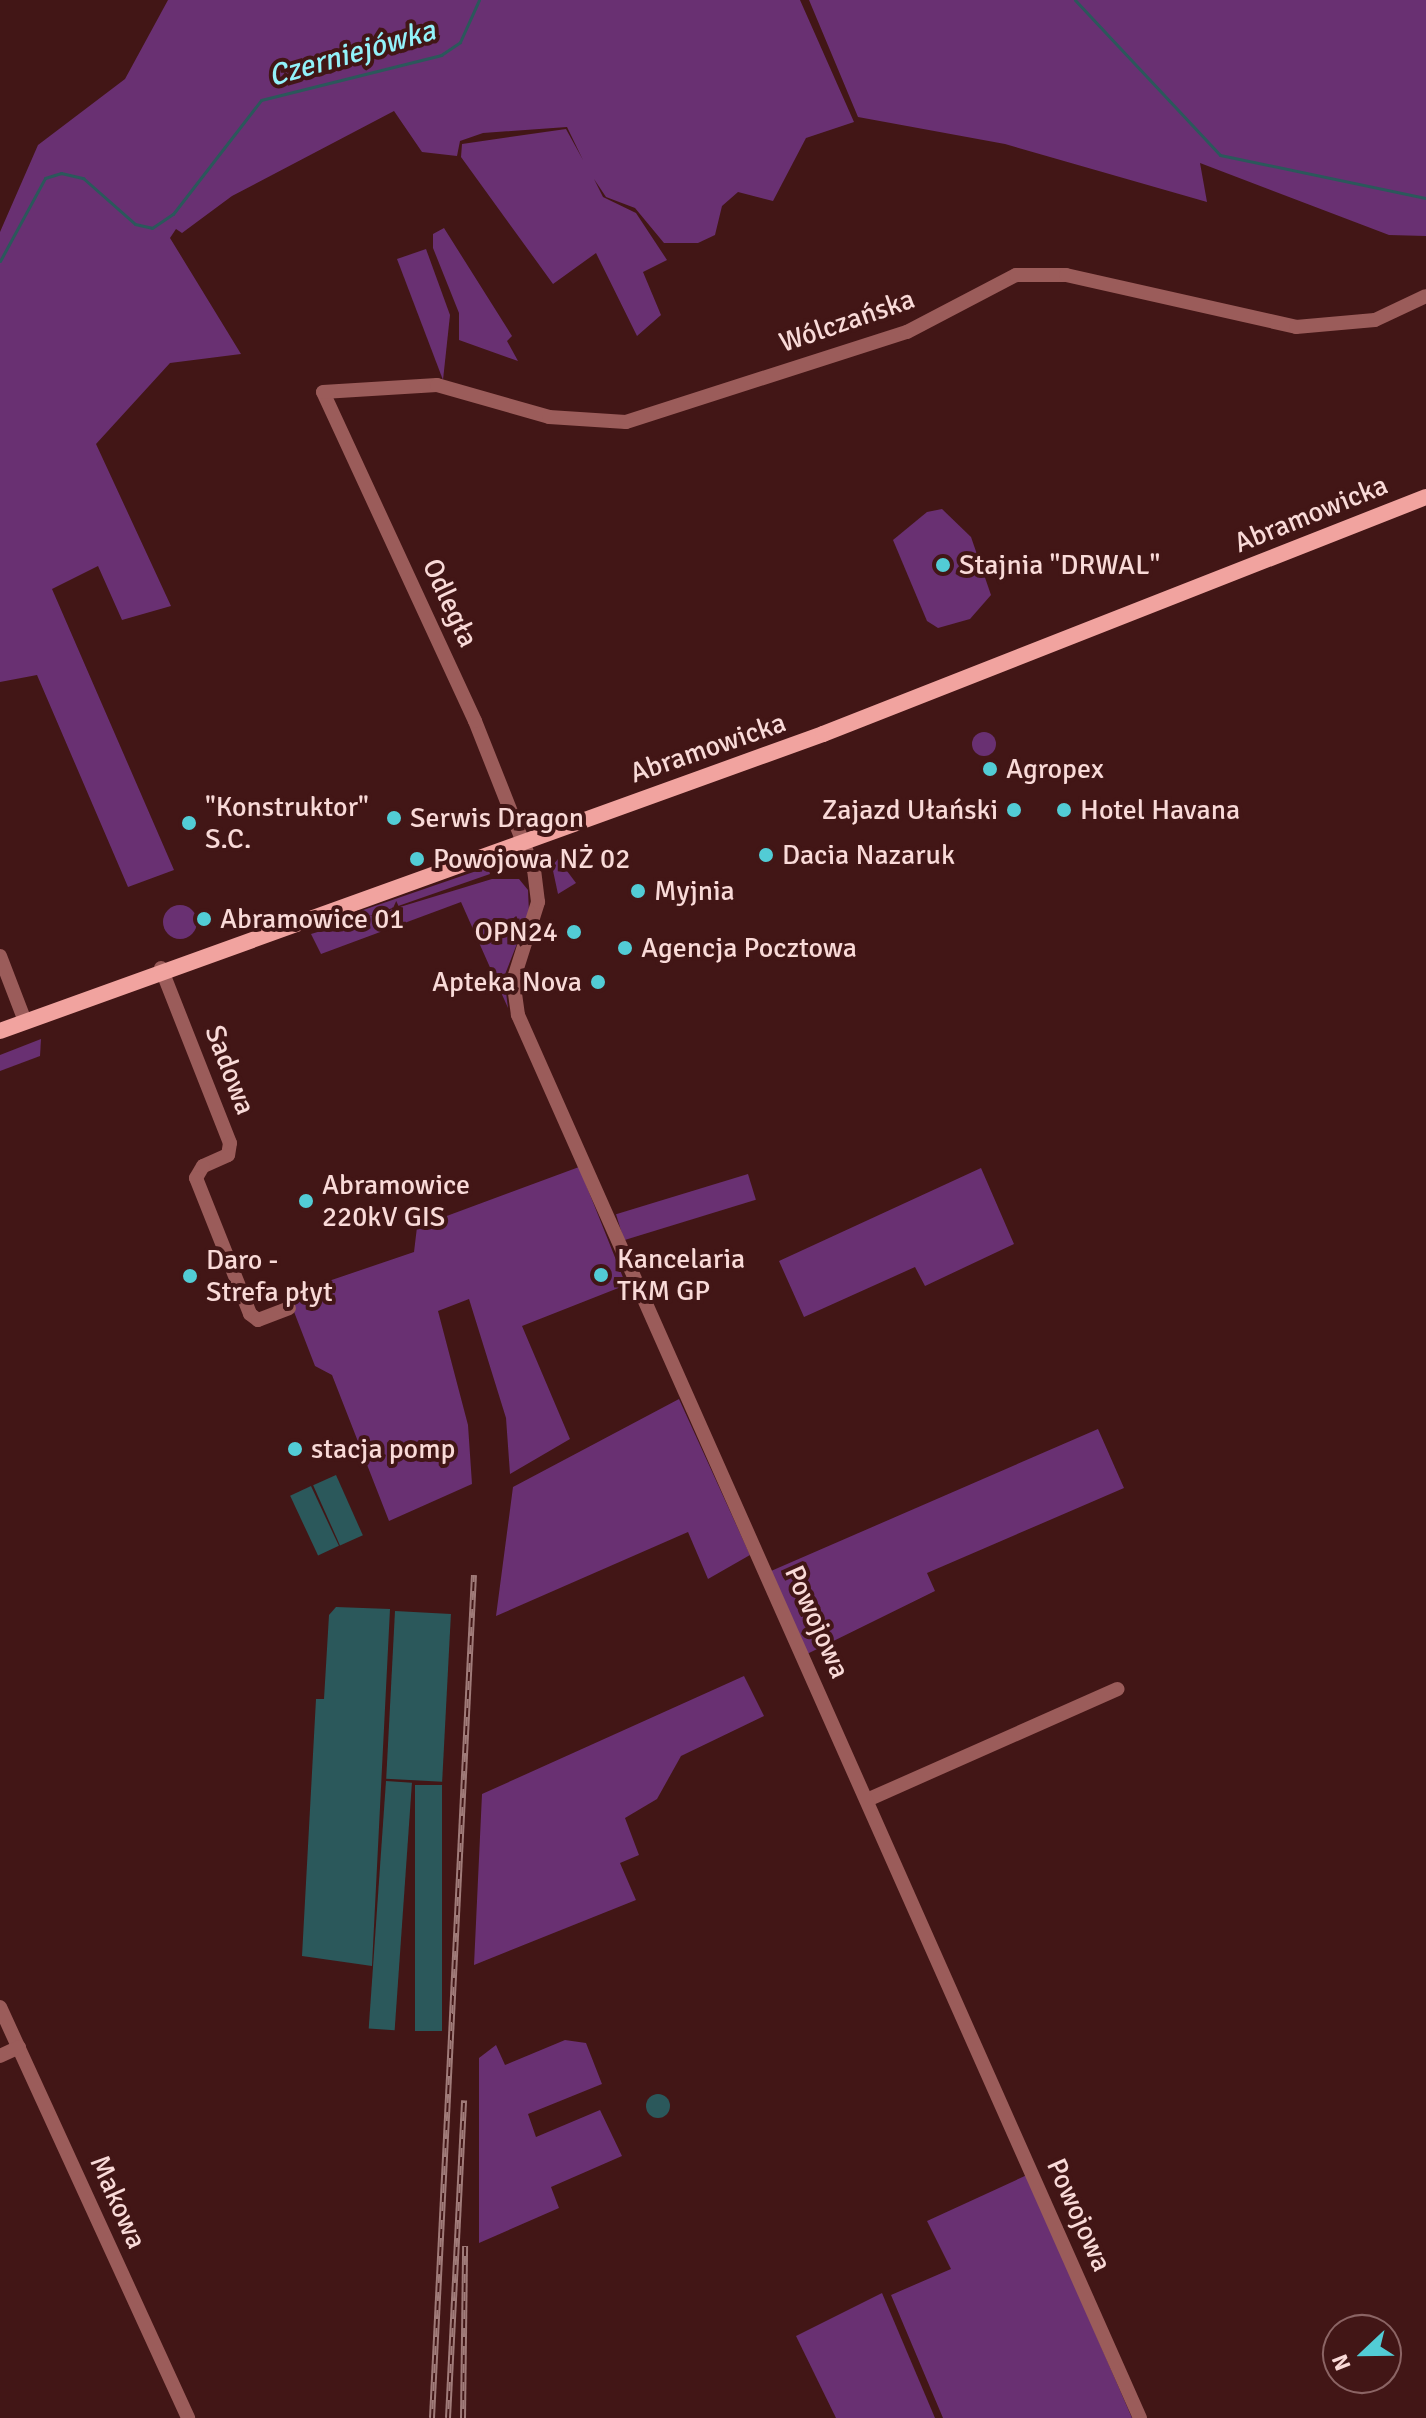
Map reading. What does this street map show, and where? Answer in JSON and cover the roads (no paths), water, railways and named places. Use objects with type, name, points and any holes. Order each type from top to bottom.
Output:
[{"type":"main road","name":"Abramowicka","points":[[0,1031],[161,968],[849,725],[1426,497]]},
{"type":"street","name":"Wólczańska","points":[[323,392],[437,385],[549,417],[626,422],[907,332],[1016,275],[1066,275],[1296,327],[1375,320],[1426,296]]},
{"type":"street","name":"Odległa","points":[[323,392],[523,840]]},
{"type":"street","name":"Powojowa","points":[[523,840],[538,902],[514,975],[516,1009],[1140,2418]]},
{"type":"street","points":[[0,956],[25,1021]]},
{"type":"street","name":"Sadowa","points":[[161,968],[230,1143],[228,1155],[203,1166],[196,1178],[250,1314],[258,1320],[289,1308]]},
{"type":"street","points":[[867,1800],[1117,1689]]},
{"type":"street","name":"Makowa","points":[[0,2007],[188,2418]]},
{"type":"street","points":[[0,2056],[19,2047]]},
{"type":"water","points":[[336,1475],[363,1535],[340,1545],[313,1485]]},
{"type":"water","points":[[311,1486],[339,1546],[318,1556],[290,1496]]},
{"type":"water","points":[[336,1607],[390,1609],[372,1966],[302,1956],[316,1699],[324,1699],[329,1615]]},
{"type":"water","points":[[395,1611],[451,1614],[442,1782],[386,1779]]},
{"type":"water","points":[[386,1781],[412,1783],[395,2030],[369,2028]]},
{"type":"water","points":[[415,1785],[442,1785],[442,2031],[415,2031]]},
{"type":"water","points":[[658,2094],[667,2097],[670,2106],[667,2115],[658,2118],[649,2115],[646,2106],[649,2097]]},
{"type":"waterway","name":"Czerniejówka","points":[[0,261],[45,178],[61,173],[83,178],[135,224],[152,228],[173,214],[261,100],[441,55],[460,42],[479,0]]},
{"type":"waterway","name":"Czerniejówka","points":[[1075,0],[1220,155],[1426,198]]},
{"type":"railway","points":[[432,2418],[474,1575]]},
{"type":"railway","points":[[448,2418],[464,2100]]},
{"type":"railway","points":[[463,2418],[465,2246]]},
{"type":"place","name":"Stajnia \"DRWAL\"","points":[[943,565]]},
{"type":"place","name":"Agropex","points":[[990,769]]},
{"type":"place","name":"Zajazd Ułański","points":[[1014,810]]},
{"type":"place","name":"Hotel Havana","points":[[1064,810]]},
{"type":"place","name":"Serwis Dragon","points":[[394,818]]},
{"type":"place","name":"\"Konstruktor\" S.C.","points":[[189,823]]},
{"type":"place","name":"Dacia Nazaruk","points":[[766,855]]},
{"type":"place","name":"Powojowa NŻ 02","points":[[417,859]]},
{"type":"place","name":"Myjnia","points":[[638,891]]},
{"type":"place","name":"Abramowice 01","points":[[204,919]]},
{"type":"place","name":"OPN24","points":[[574,932]]},
{"type":"place","name":"Agencja Pocztowa","points":[[625,948]]},
{"type":"place","name":"Apteka Nova","points":[[598,982]]},
{"type":"place","name":"Abramowice 220kV GIS","points":[[306,1201]]},
{"type":"place","name":"Kancelaria TKM GP","points":[[601,1275]]},
{"type":"place","name":"Daro - Strefa płyt","points":[[190,1276]]},
{"type":"place","name":"stacja pomp","points":[[295,1449]]}]
